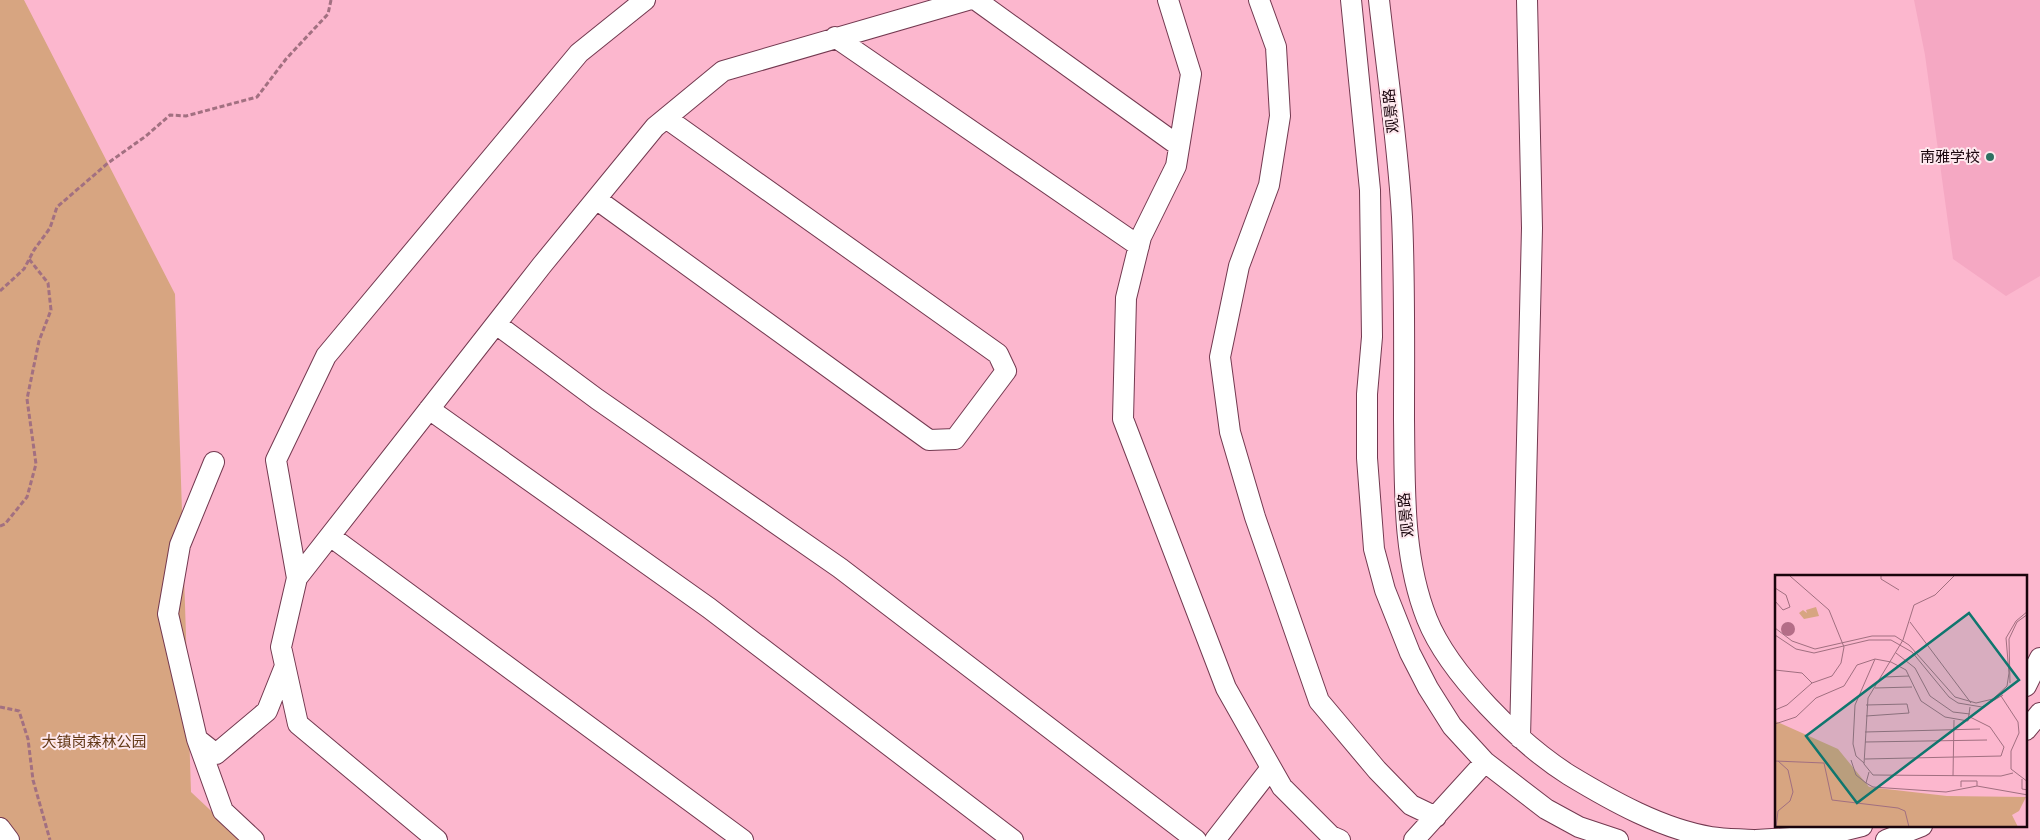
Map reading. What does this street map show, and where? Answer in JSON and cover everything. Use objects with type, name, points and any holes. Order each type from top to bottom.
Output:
[{"type":"street","points":[[437,840],[298,724],[281,647],[297,578],[276,460],[326,356],[579,53],[645,0]]},
{"type":"street","points":[[297,578],[496,324],[655,127],[723,71],[968,0]]},
{"type":"street","points":[[976,0],[1179,146]]},
{"type":"street","points":[[1168,0],[1191,74],[1176,166],[1139,246],[1126,298],[1123,419],[1226,688],[1282,788],[1331,836],[1340,840]]},
{"type":"street","points":[[1259,0],[1276,47],[1280,116],[1269,185],[1239,266],[1220,357],[1230,432],[1270,562],[1319,701],[1377,770],[1411,805],[1436,816]]},
{"type":"street","name":"观景路","points":[[1351,0],[1370,190],[1372,337],[1367,394],[1367,449],[1374,549],[1385,590],[1410,653],[1428,688],[1452,726],[1485,762],[1546,809],[1579,827],[1618,840]]},
{"type":"street","name":"观景路","points":[[1379,0],[1402,216],[1403,489],[1411,554],[1428,620],[1442,648],[1460,673],[1501,721],[1520,738],[1552,764],[1584,784],[1635,810],[1672,826],[1711,837],[1793,840],[1822,836],[1854,828]]},
{"type":"street","points":[[1520,738],[1532,228],[1527,0]]},
{"type":"street","points":[[835,37],[1139,246]]},
{"type":"street","points":[[596,199],[929,440],[955,439],[1006,371],[998,354],[666,118]]},
{"type":"street","points":[[496,324],[597,399],[840,568],[1196,840]]},
{"type":"street","points":[[429,409],[709,608],[1013,840]]},
{"type":"street","points":[[214,462],[180,545],[168,614],[197,739],[223,811],[254,840]]},
{"type":"street","points":[[330,536],[743,840]]},
{"type":"street","points":[[2028,682],[2040,658]]},
{"type":"street","points":[[197,739],[216,754],[267,711],[285,666]]},
{"type":"street","points":[[2028,728],[2040,713]]},
{"type":"street","points":[[1419,838],[1436,816],[1485,762]]},
{"type":"street","points":[[1215,840],[1271,768]]},
{"type":"street","points":[[0,828],[8,840]]},
{"type":"street","points":[[1886,840],[1917,828]]},
{"type":"path","points":[[0,291],[24,269],[50,228],[57,207],[108,163],[146,136],[170,115],[186,116],[257,97],[286,59],[328,14],[331,0]]},
{"type":"path","points":[[0,526],[5,524],[27,497],[36,464],[27,398],[39,341],[51,310],[48,283],[30,259]]},
{"type":"path","points":[[0,707],[19,711],[28,739],[33,780],[50,840]]},
{"type":"shaded area","name":"南雅学校","points":[[1914,0],[2040,0],[2040,276],[2006,296],[1953,259],[1925,55]]},
{"type":"green space","name":"大镇岗森林公园","points":[[0,0],[24,0],[175,294],[191,792],[242,840],[0,840]]},
{"type":"place","name":"南雅学校","points":[[1990,157]]}]
